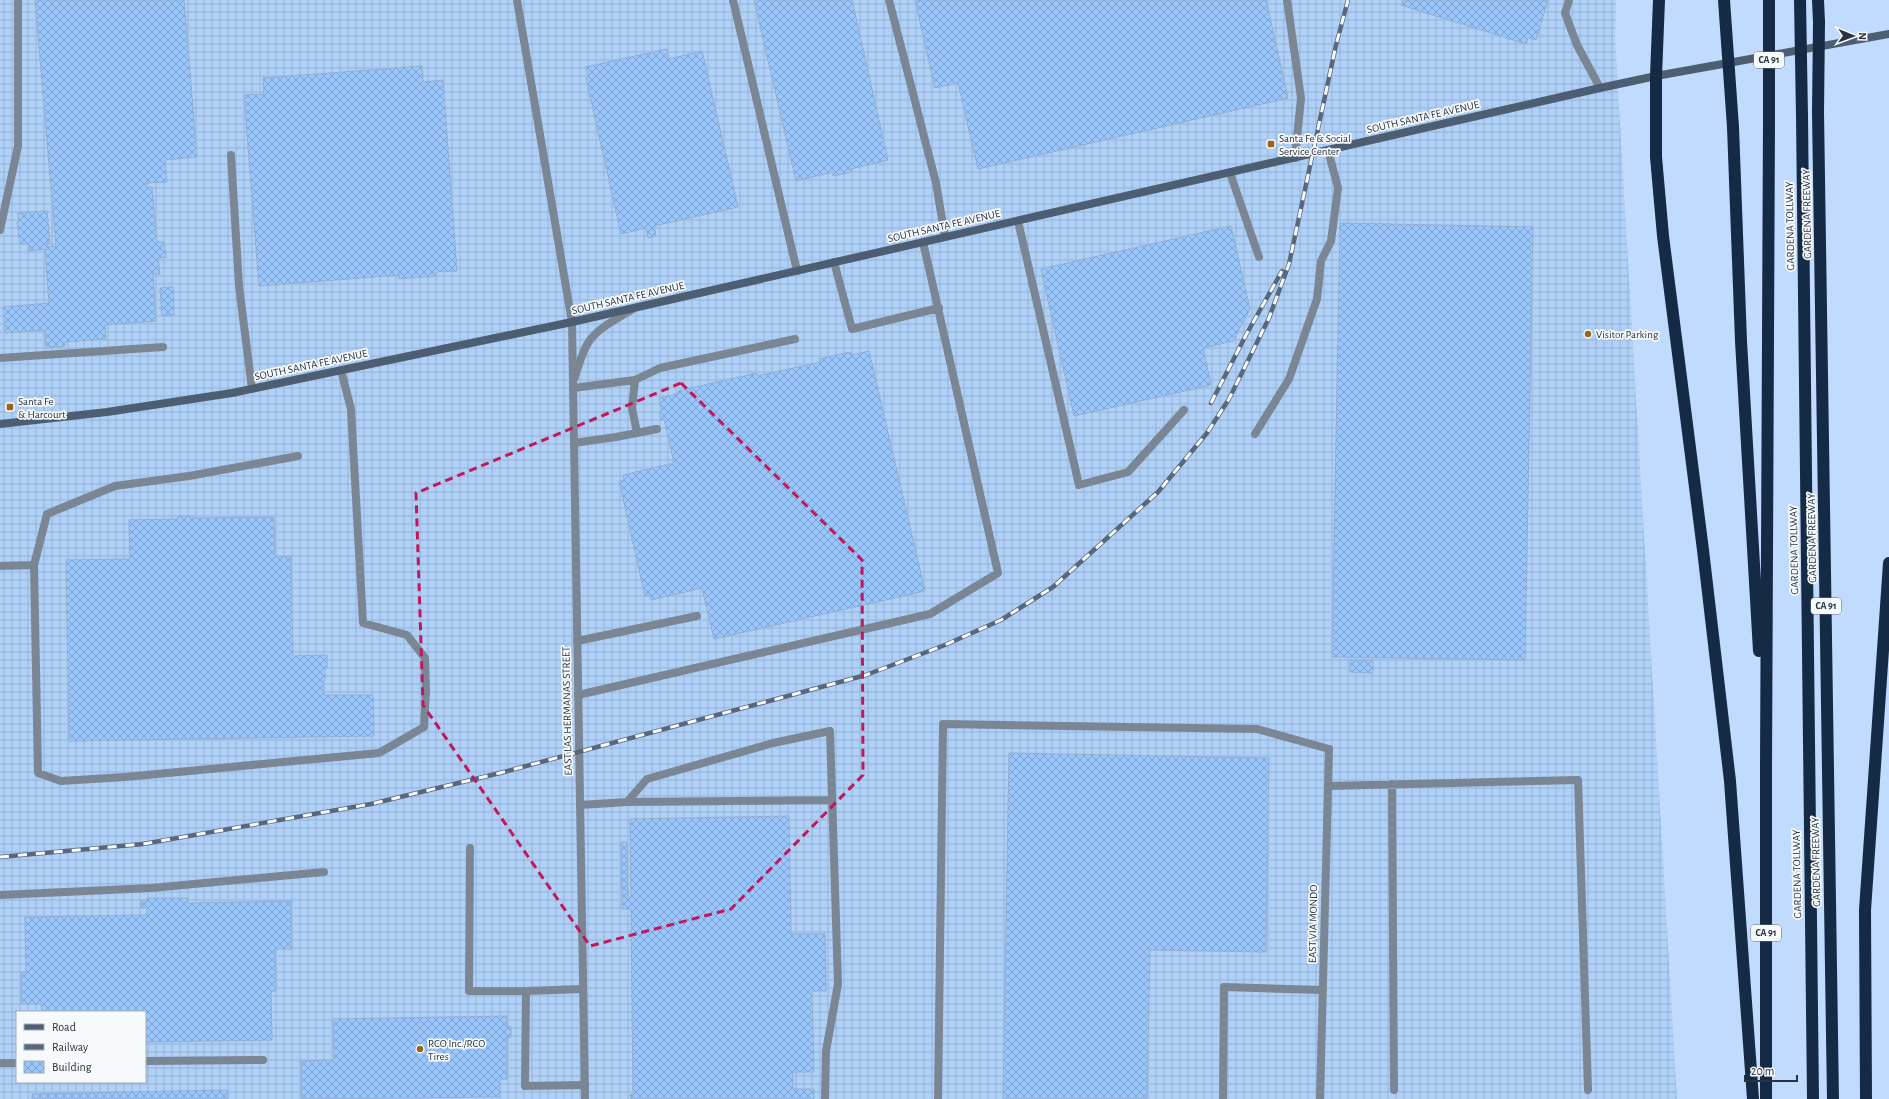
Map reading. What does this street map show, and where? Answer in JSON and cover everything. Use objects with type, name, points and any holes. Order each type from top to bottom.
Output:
[{"type":"highway","points":[[1659,0],[1656,76],[1656,157],[1663,236],[1705,565],[1730,781],[1753,1099]]},
{"type":"highway","points":[[1724,0],[1733,127],[1741,342],[1766,768]]},
{"type":"highway","name":"CA 91","points":[[1766,1099],[1769,0]]},
{"type":"highway","name":"GARDENA TOLLWAY","points":[[1800,0],[1813,1099]]},
{"type":"highway","name":"GARDENA FREEWAY","points":[[1818,0],[1818,112],[1833,1099]]},
{"type":"highway","points":[[1866,1099],[1864,910],[1889,563]]},
{"type":"main road","name":"SOUTH SANTA FE AVENUE","points":[[0,424],[107,412],[252,388],[341,370],[635,308],[1600,88],[1656,76],[1889,34]]},
{"type":"street","name":"EAST LAS HERMANAS STREET","points":[[517,0],[572,322],[585,1099]]},
{"type":"street","points":[[732,0],[797,271]]},
{"type":"street","points":[[890,0],[936,183],[945,237]]},
{"type":"street","points":[[1287,0],[1301,98],[1295,158]]},
{"type":"street","points":[[1569,0],[1565,13],[1577,45],[1600,88]]},
{"type":"street","points":[[0,230],[18,146],[18,2]]},
{"type":"street","points":[[1255,434],[1289,379],[1317,299],[1321,261],[1331,241],[1338,188],[1328,150]]},
{"type":"street","points":[[232,155],[239,286],[252,388]]},
{"type":"street","points":[[1230,173],[1259,257]]},
{"type":"street","points":[[1018,221],[1079,486],[1128,472],[1184,410]]},
{"type":"street","points":[[578,694],[930,614],[998,573],[923,242]]},
{"type":"street","points":[[834,262],[852,329],[939,308]]},
{"type":"street","points":[[635,308],[600,330],[592,338],[584,352],[573,385],[634,380],[660,368],[795,339]]},
{"type":"street","points":[[0,358],[163,347]]},
{"type":"street","points":[[298,456],[189,476],[116,486],[46,514],[34,564],[38,773],[61,781],[125,777],[379,753],[424,727],[426,658],[407,635],[363,623],[351,409],[341,370]]},
{"type":"street","points":[[634,380],[632,408],[637,433]]},
{"type":"street","points":[[574,443],[637,433],[658,428]]},
{"type":"street","points":[[0,566],[34,564]]},
{"type":"street","points":[[577,641],[697,616]]},
{"type":"street","name":"EAST VIA MONDO","points":[[938,1099],[943,724],[1257,729],[1329,750],[1320,1099]]},
{"type":"street","points":[[627,802],[647,779],[773,743],[830,731],[838,984],[826,1051],[825,1099]]},
{"type":"street","points":[[1328,786],[1578,780],[1588,1090]]},
{"type":"street","points":[[1392,784],[1394,1090]]},
{"type":"street","points":[[580,805],[627,802],[832,800]]},
{"type":"street","points":[[470,848],[469,991],[583,989]]},
{"type":"street","points":[[0,895],[150,888],[324,872]]},
{"type":"street","points":[[1223,1099],[1224,987],[1322,990]]},
{"type":"street","points":[[526,990],[525,1086],[584,1085]]},
{"type":"street","points":[[146,1061],[263,1060]]},
{"type":"street","points":[[0,1063],[16,1063]]},
{"type":"highlighted area","points":[[681,383],[862,560],[863,775],[731,909],[590,946],[423,705],[416,493]]},
{"type":"shaded area","points":[[0,0],[1616,0],[1615,39],[1677,1099],[0,1099]]},
{"type":"building","points":[[35,0],[184,0],[197,157],[165,160],[167,182],[146,183],[146,188],[152,187],[157,242],[164,242],[166,257],[158,258],[160,274],[153,274],[156,321],[105,325],[106,339],[65,342],[65,346],[46,348],[45,330],[5,333],[3,307],[49,303],[45,249],[29,251],[29,244],[20,244],[17,222],[19,222],[18,213],[47,211],[50,243],[47,243],[48,247],[56,246]]},
{"type":"building","points":[[754,0],[852,0],[888,160],[851,169],[851,172],[833,176],[833,172],[796,181]]},
{"type":"building","points":[[915,0],[1266,0],[1288,98],[978,169],[958,83],[935,88]]},
{"type":"building","points":[[1403,0],[1548,0],[1536,40],[1528,38],[1526,44],[1401,5]]},
{"type":"building","points":[[667,49],[669,59],[702,51],[738,207],[654,226],[656,236],[648,238],[646,228],[621,234],[586,78],[588,77],[586,67]]},
{"type":"building","points":[[422,66],[423,82],[443,80],[457,271],[436,272],[436,276],[399,279],[399,275],[259,286],[244,95],[264,94],[263,78]]},
{"type":"building","points":[[1340,223],[1533,227],[1525,660],[1332,657]]},
{"type":"building","points":[[1231,226],[1250,309],[1233,341],[1203,348],[1211,385],[1074,416],[1041,269]]},
{"type":"building","points":[[173,287],[174,315],[162,316],[160,288]]},
{"type":"building","points":[[869,351],[925,591],[714,639],[702,588],[651,600],[650,595],[645,596],[619,481],[624,480],[623,475],[674,463],[664,419],[661,420],[659,412],[662,412],[659,398],[678,394],[678,391],[757,373],[757,376],[820,362],[819,359],[850,352],[851,355]]},
{"type":"building","points":[[178,516],[194,516],[194,518],[274,517],[275,557],[291,556],[293,656],[327,655],[325,681],[323,681],[324,695],[373,695],[374,736],[69,741],[66,560],[130,559],[129,520],[178,519]]},
{"type":"building","points":[[1350,660],[1373,660],[1373,673],[1350,672]]},
{"type":"building","points":[[1009,753],[1269,758],[1266,952],[1150,950],[1147,1099],[1003,1099]]},
{"type":"building","points":[[789,816],[791,934],[825,934],[826,991],[812,991],[814,1072],[793,1072],[793,1089],[814,1089],[814,1099],[631,1099],[630,1094],[633,1095],[631,909],[622,909],[621,842],[627,842],[628,898],[631,897],[630,819]]},
{"type":"building","points":[[147,898],[188,898],[188,903],[291,901],[292,949],[275,949],[276,991],[271,991],[272,1040],[146,1042],[146,1011],[42,1011],[41,1004],[21,1004],[21,972],[26,972],[25,917],[147,915],[147,907],[141,908],[141,900],[147,900]]},
{"type":"building","name":"RCO Inc./RCO Tires","points":[[507,1016],[507,1027],[511,1027],[511,1037],[507,1037],[507,1079],[500,1079],[500,1097],[301,1099],[301,1061],[334,1060],[333,1019]]},
{"type":"building","points":[[228,1090],[228,1099],[32,1099],[32,1094]]},
{"type":"railway","points":[[0,857],[143,844],[371,804],[500,773],[866,675],[945,645],[1001,620],[1053,587],[1158,492],[1207,433],[1229,399],[1269,318],[1289,264],[1336,45],[1348,0]]},
{"type":"railway","points":[[1211,403],[1246,335],[1282,271]]},
{"type":"place","name":"Santa Fe & Social Service Center","points":[[1271,144]]},
{"type":"place","name":"Visitor Parking","points":[[1588,334]]},
{"type":"place","name":"Santa Fe & Harcourt","points":[[10,407]]},
{"type":"place","name":"RCO Inc./RCO Tires","points":[[420,1049]]}]
